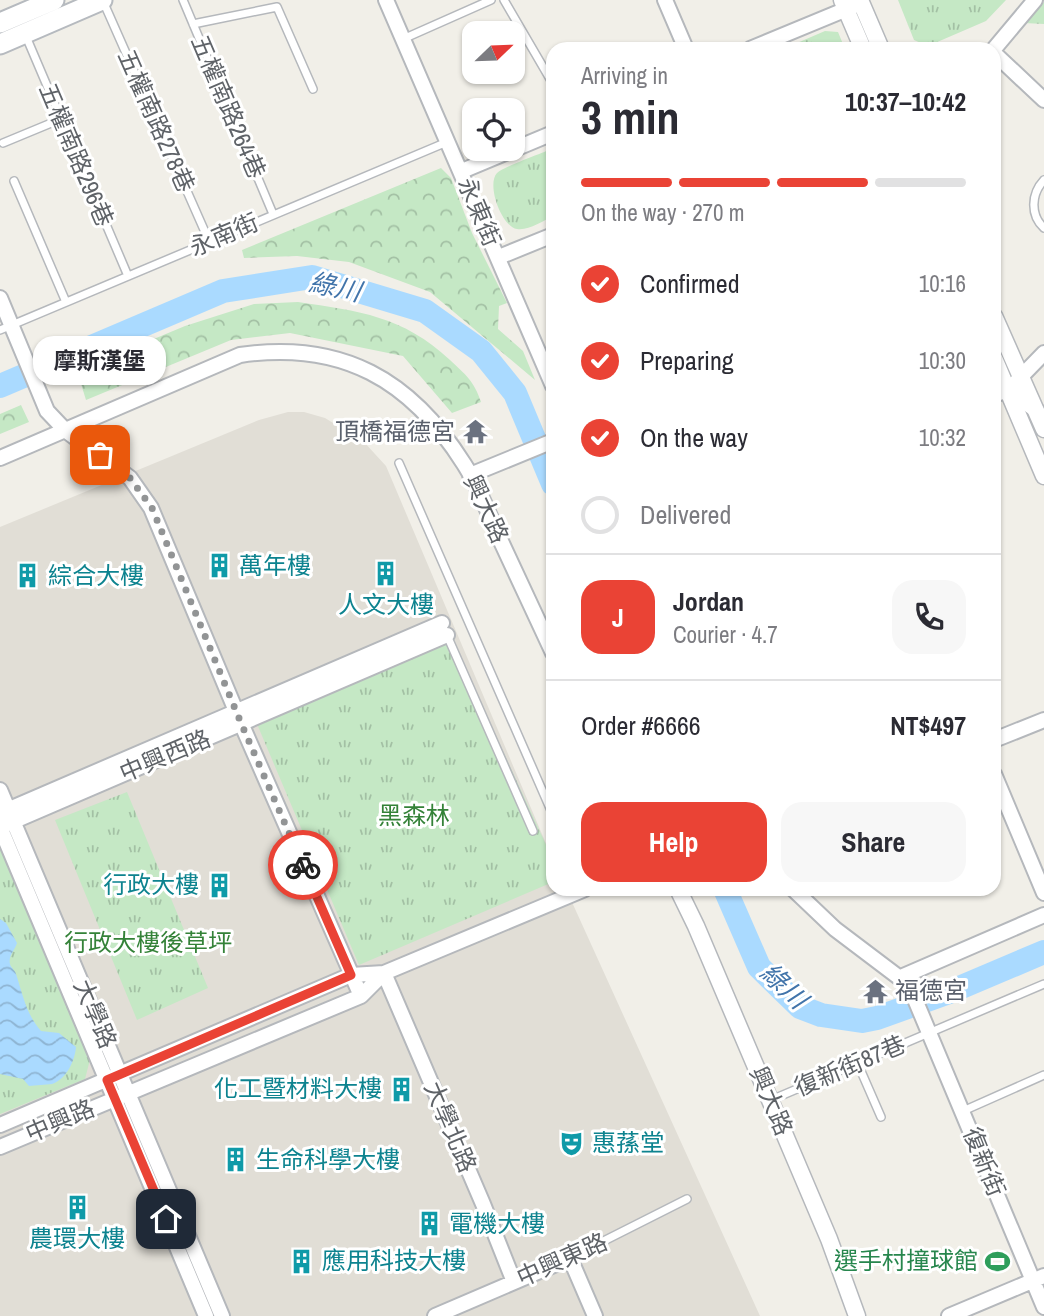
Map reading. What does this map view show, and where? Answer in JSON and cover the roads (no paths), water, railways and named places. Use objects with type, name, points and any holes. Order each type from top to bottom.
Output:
[{"type":"main road","points":[[0,23],[32,4],[54,0]]},
{"type":"main road","points":[[0,44],[102,0]]},
{"type":"street","name":"永東街","points":[[386,0],[546,369]]},
{"type":"street","points":[[665,0],[683,42]]},
{"type":"street","points":[[1001,42],[1035,0]]},
{"type":"street","points":[[765,42],[844,4],[863,1],[878,42]]},
{"type":"street","points":[[844,4],[860,42]]},
{"type":"street","points":[[1001,58],[1044,100]]},
{"type":"street","points":[[462,171],[546,136]]},
{"type":"street","points":[[499,257],[546,238]]},
{"type":"street","points":[[0,298],[6,327],[19,346],[47,411],[65,430],[130,478],[152,508],[238,718],[361,996]]},
{"type":"street","points":[[1001,333],[1020,378],[1040,412],[1044,429]]},
{"type":"street","name":"興大路","points":[[0,458],[240,355],[296,352],[352,364],[371,372],[405,393],[434,421],[470,475],[546,638]]},
{"type":"street","points":[[1001,393],[1044,353]]},
{"type":"street","points":[[1001,393],[1040,412]]},
{"type":"street","points":[[1001,393],[1044,476]]},
{"type":"street","points":[[470,475],[546,444]]},
{"type":"street","name":"中興西路","points":[[4,820],[444,629]]},
{"type":"street","points":[[1001,737],[1044,720]]},
{"type":"street","name":"大學路","points":[[0,790],[4,820],[113,1077],[222,1316]]},
{"type":"street","points":[[1001,791],[1044,893]]},
{"type":"street","name":"中興路","points":[[0,1125],[351,975],[384,972],[568,896]]},
{"type":"street","name":"興大路","points":[[681,896],[771,1100],[829,1239],[857,1316]]},
{"type":"street","points":[[800,896],[835,929],[901,977],[1044,915]]},
{"type":"street","name":"中興路","points":[[0,1147],[361,996],[384,972]]},
{"type":"street","name":"大學北路","points":[[384,972],[514,1282]]},
{"type":"street","name":"復新街","points":[[901,977],[911,990],[1039,1279],[1044,1307]]},
{"type":"street","name":"大學路","points":[[121,1095],[206,1316]]},
{"type":"street","points":[[570,1258],[595,1316]]},
{"type":"street","name":"中興東路","points":[[435,1316],[570,1258]]},
{"type":"street","points":[[949,1316],[1039,1279]]},
{"type":"lane","name":"五權南路278巷","points":[[102,0],[209,242]]},
{"type":"lane","name":"五權南路264巷","points":[[183,0],[272,214]]},
{"type":"lane","points":[[403,39],[491,0]]},
{"type":"lane","points":[[504,0],[546,72]]},
{"type":"lane","points":[[193,24],[277,7],[313,89]]},
{"type":"lane","name":"五權南路296巷","points":[[25,34],[128,276]]},
{"type":"lane","points":[[4,143],[61,119]]},
{"type":"lane","name":"永南街","points":[[6,327],[448,142]]},
{"type":"lane","points":[[1044,180],[1035,193],[1034,206],[1037,222],[1044,228]]},
{"type":"lane","points":[[14,181],[66,302]]},
{"type":"lane","points":[[399,463],[546,799]]},
{"type":"lane","points":[[444,629],[533,831]]},
{"type":"lane","name":"復新街87巷","points":[[771,1100],[1044,984]]},
{"type":"lane","points":[[857,1062],[881,1117]]},
{"type":"lane","points":[[963,1111],[1044,1075]]},
{"type":"lane","name":"中興東路","points":[[570,1258],[687,1199]]},
{"type":"water","points":[[0,919],[6,923],[17,943],[10,964],[32,1018],[41,1031],[59,1033],[76,1047],[69,1068],[62,1078],[52,1084],[29,1086],[23,1079],[0,1074]]},
{"type":"waterway","name":"綠川","points":[[0,386],[223,291],[312,277],[425,311],[481,351],[515,393],[546,467]]},
{"type":"waterway","name":"綠川","points":[[728,896],[759,967],[800,1007],[821,1015],[862,1021],[877,1018],[952,991],[1044,952]]},
{"type":"place","name":"頂橋福德宮","points":[[475,432]]},
{"type":"place","name":"摩斯漢堡","points":[[100,455]]},
{"type":"place","name":"萬年樓","points":[[219,566]]},
{"type":"place","name":"人文大樓","points":[[386,574]]},
{"type":"place","name":"綜合大樓","points":[[28,576]]},
{"type":"place","name":"行政大樓","points":[[219,885]]},
{"type":"place","name":"福德宮","points":[[875,991]]},
{"type":"place","name":"化工暨材料大樓","points":[[402,1089]]},
{"type":"place","name":"惠蓀堂","points":[[572,1143]]},
{"type":"place","name":"生命科學大樓","points":[[236,1160]]},
{"type":"place","name":"農環大樓","points":[[77,1208]]},
{"type":"place","name":"電機大樓","points":[[429,1224]]},
{"type":"place","name":"應用科技大樓","points":[[302,1261]]},
{"type":"place","name":"選手村撞球館","points":[[998,1261]]},
{"type":"park label","name":"黑森林","points":[[414,816]]},
{"type":"park label","name":"行政大樓後草坪","points":[[148,943]]}]
